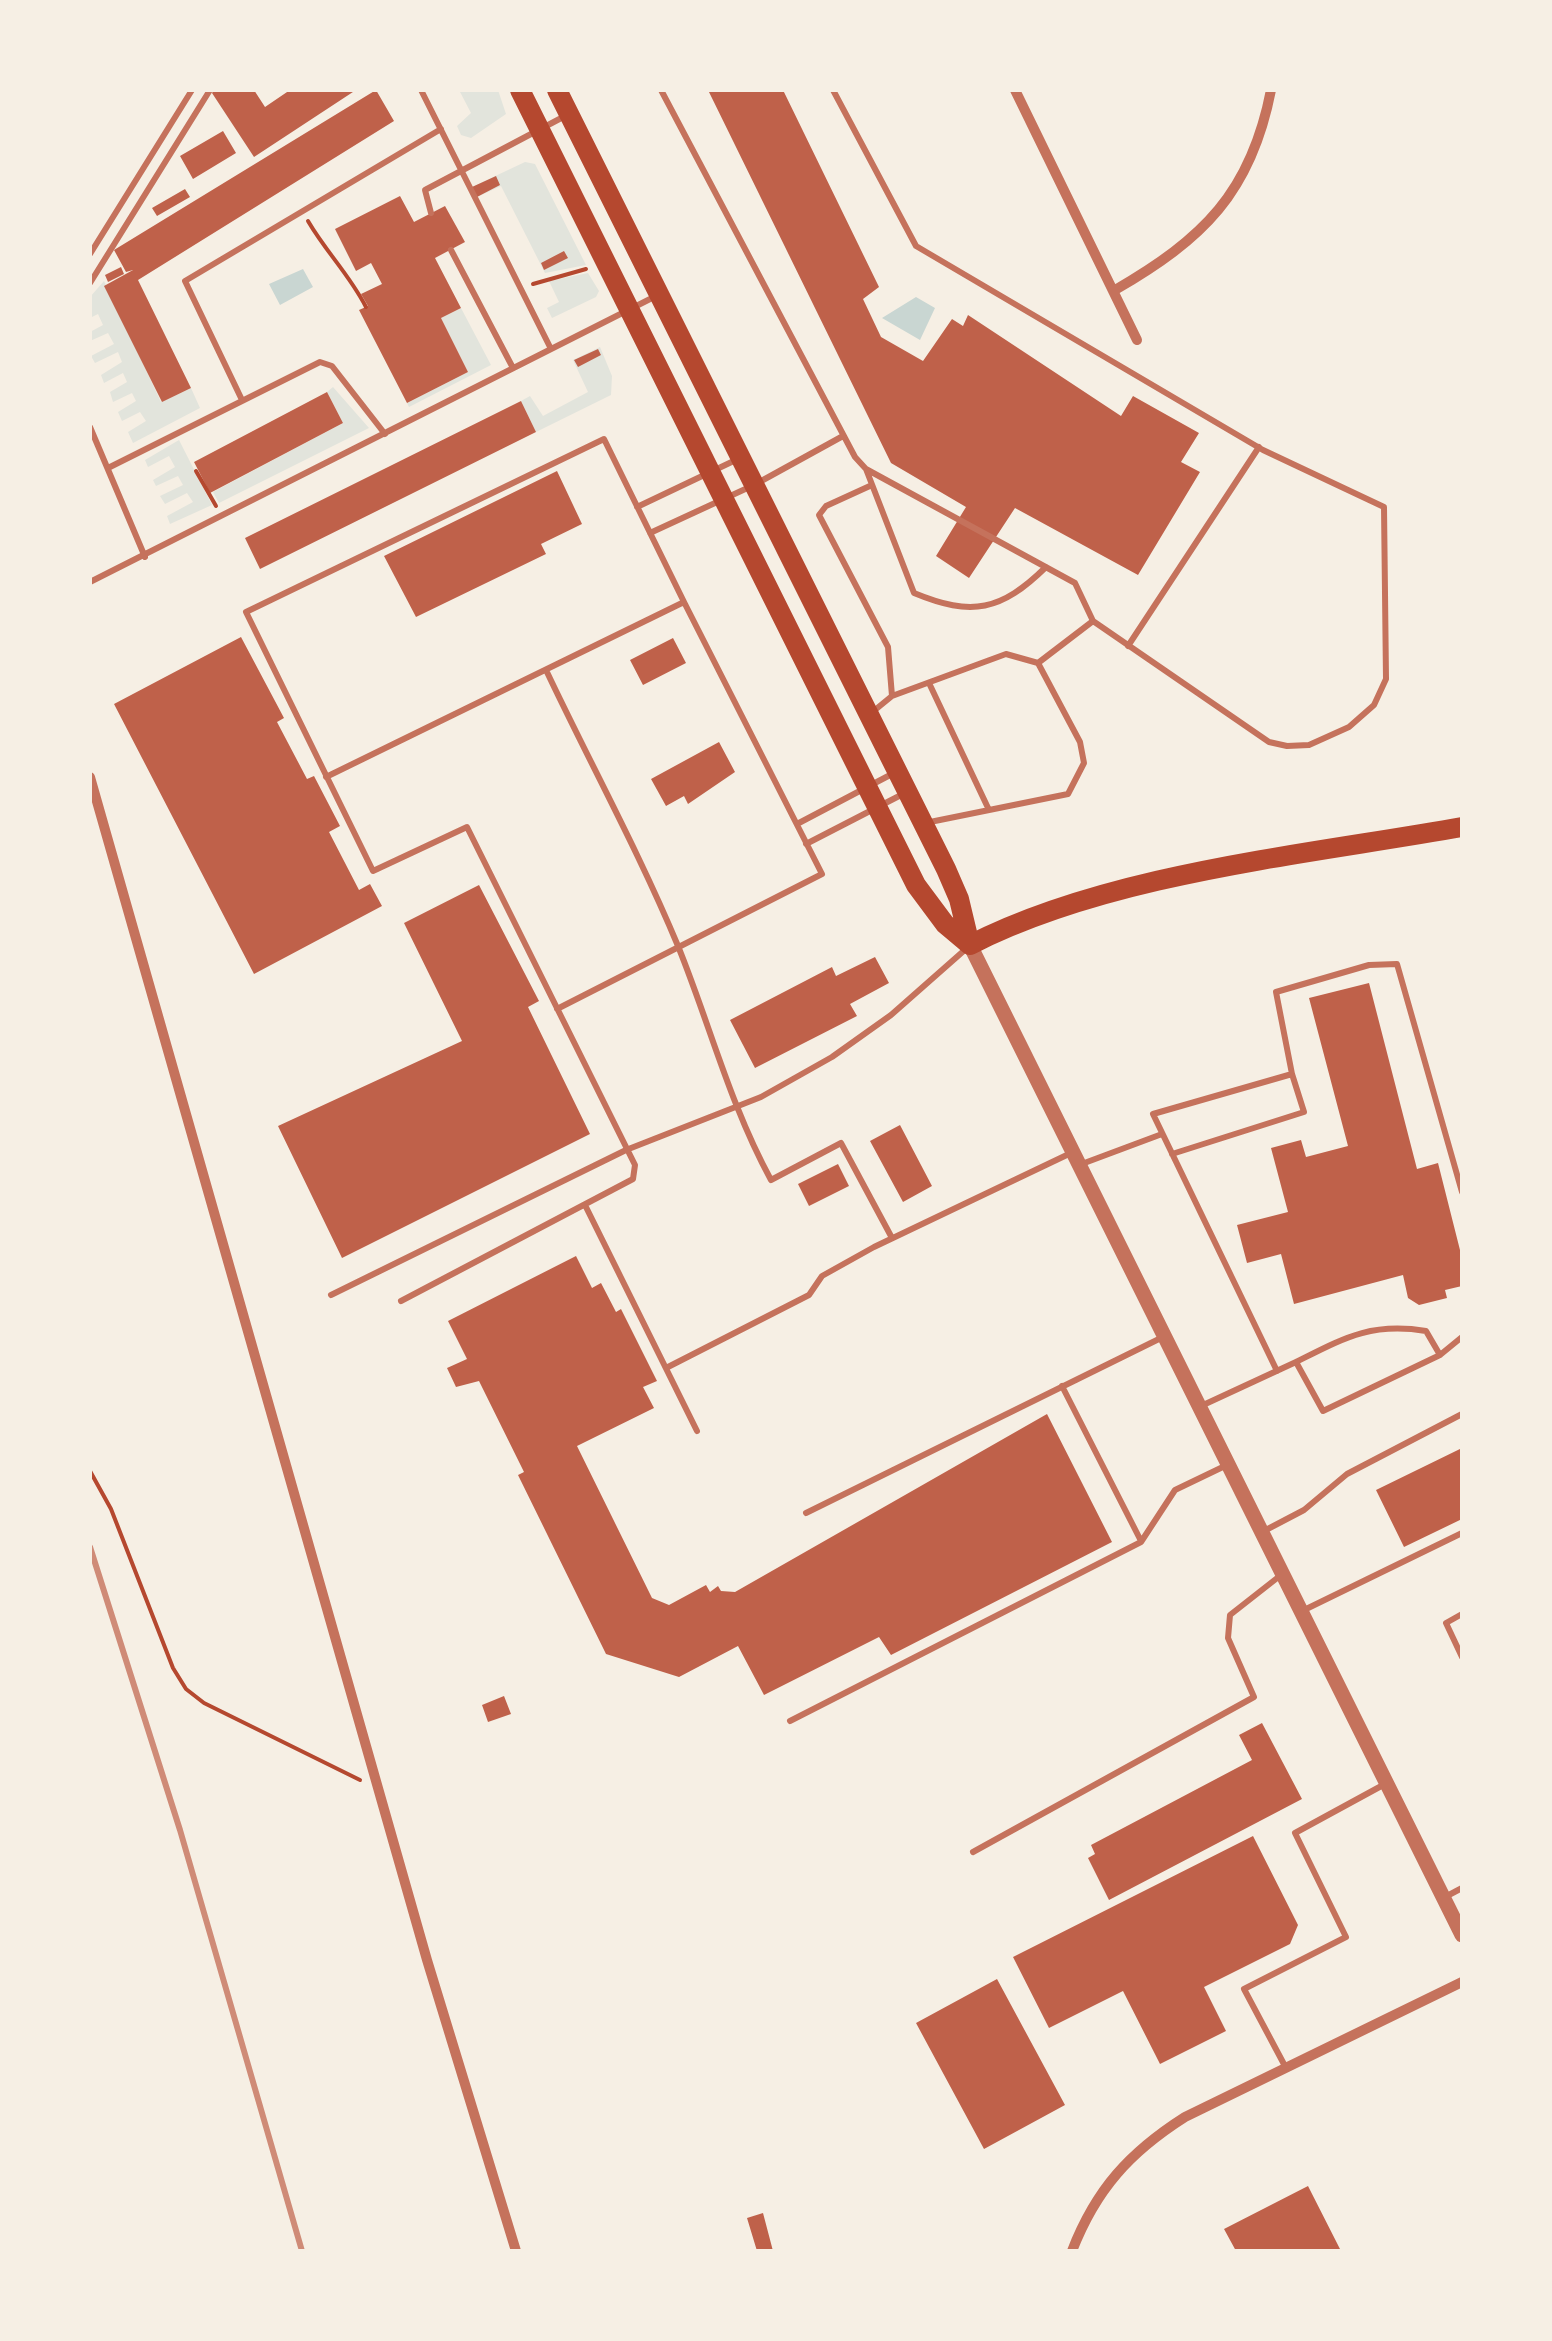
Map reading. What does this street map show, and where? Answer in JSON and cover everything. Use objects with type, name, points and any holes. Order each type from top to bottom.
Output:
[{"type":"main road","points":[[520,90],[916,885],[946,924],[970,945]]},
{"type":"main road","points":[[556,90],[924,824],[960,900],[970,945]]},
{"type":"main road","points":[[970,945],[1054,906],[1172,879],[1462,827]]},
{"type":"street","points":[[1016,90],[1137,340]]},
{"type":"street","points":[[1115,290],[1174,254],[1223,208],[1247,170],[1264,125],[1271,90]]},
{"type":"street","points":[[90,777],[378,1790],[516,2251]]},
{"type":"street","points":[[970,945],[1462,1935]]},
{"type":"street","points":[[1072,2251],[1086,2213],[1112,2174],[1146,2142],[1186,2117],[1462,1982]]},
{"type":"lane","points":[[90,254],[192,90]]},
{"type":"lane","points":[[90,283],[210,90]]},
{"type":"lane","points":[[421,90],[551,349]]},
{"type":"lane","points":[[661,90],[843,436],[865,468],[914,593],[952,607],[993,606],[1046,568]]},
{"type":"lane","points":[[834,90],[916,246],[1259,448],[1384,507],[1389,662],[1374,705],[1349,726],[1322,740],[1310,744],[1269,742],[1093,622],[1075,583],[865,468]]},
{"type":"lane","points":[[432,213],[425,190],[568,114]]},
{"type":"lane","points":[[242,400],[185,281],[440,129]]},
{"type":"lane","points":[[451,250],[513,368]]},
{"type":"lane","points":[[90,582],[659,294]]},
{"type":"lane","points":[[108,468],[324,362],[385,434]]},
{"type":"lane","points":[[90,427],[145,557]]},
{"type":"lane","points":[[650,533],[754,485],[843,436]]},
{"type":"lane","points":[[401,1302],[633,1179],[635,1165],[626,1150],[556,1009],[467,827],[373,871],[246,612],[604,439],[822,874],[556,1009]]},
{"type":"lane","points":[[1128,646],[1259,448]]},
{"type":"lane","points":[[637,507],[741,458]]},
{"type":"lane","points":[[872,485],[826,506],[819,515],[888,647],[892,696]]},
{"type":"lane","points":[[326,777],[684,602]]},
{"type":"lane","points":[[1038,663],[1093,622]]},
{"type":"lane","points":[[869,714],[892,696],[1006,654],[1038,663],[1080,742],[1084,764],[1068,794],[924,824]]},
{"type":"lane","points":[[546,670],[678,947],[735,1108],[771,1180],[841,1144],[892,1238]]},
{"type":"lane","points":[[929,682],[989,810]]},
{"type":"lane","points":[[796,824],[897,771]]},
{"type":"lane","points":[[806,844],[908,791]]},
{"type":"lane","points":[[331,1294],[626,1150],[735,1108],[846,1046],[917,994],[970,945]]},
{"type":"lane","points":[[1172,1154],[1304,1112],[1292,1074],[1276,992],[1370,964],[1396,964],[1462,1192]]},
{"type":"lane","points":[[1277,1371],[1153,1114],[1292,1074]]},
{"type":"lane","points":[[666,1368],[809,1294],[822,1276],[892,1238],[1076,1159],[1162,1134]]},
{"type":"lane","points":[[585,1204],[697,1431]]},
{"type":"lane","points":[[1200,1407],[1352,1334],[1391,1325],[1426,1331],[1440,1355]]},
{"type":"lane","points":[[806,1513],[1164,1336]]},
{"type":"lane","points":[[1296,1362],[1322,1411],[1440,1355],[1462,1337]]},
{"type":"lane","points":[[1062,1386],[1142,1542]]},
{"type":"lane","points":[[1262,1532],[1331,1491],[1347,1474],[1462,1414]]},
{"type":"lane","points":[[790,1721],[1142,1542],[1175,1490],[1229,1464]]},
{"type":"lane","points":[[1301,1611],[1462,1533]]},
{"type":"lane","points":[[973,1852],[1254,1697],[1228,1638],[1230,1615],[1282,1574]]},
{"type":"lane","points":[[1462,1614],[1446,1623],[1462,1657]]},
{"type":"lane","points":[[1286,2068],[1244,1989],[1346,1938],[1294,1832],[1386,1783]]},
{"type":"lane","points":[[1444,1898],[1462,1888]]},
{"type":"path","points":[[302,211],[324,248],[347,270],[366,307]]},
{"type":"path","points":[[520,289],[553,275],[591,268]]},
{"type":"path","points":[[196,471],[222,517]]},
{"type":"path","points":[[90,1471],[110,1509],[173,1668],[186,1689],[204,1703],[378,1790]]},
{"type":"shaded area","points":[[459,90],[498,90],[506,114],[471,138],[461,135],[457,126],[471,113]]},
{"type":"shaded area","points":[[525,162],[535,164],[586,265],[545,273],[501,186],[477,197],[472,187]]},
{"type":"shaded area","points":[[303,269],[313,287],[280,305],[269,284]]},
{"type":"shaded area","points":[[588,273],[599,291],[596,297],[552,318],[547,308],[559,302],[549,281]]},
{"type":"shaded area","points":[[104,281],[161,402],[191,388],[200,408],[133,443],[128,432],[146,421],[140,412],[122,421],[118,412],[136,401],[132,393],[113,402],[110,392],[127,382],[123,373],[104,383],[101,375],[122,362],[118,352],[95,363],[91,356],[114,344],[108,333],[90,341],[90,332],[103,325],[98,314],[90,318],[90,297]]},
{"type":"shaded area","points":[[916,297],[935,308],[920,340],[882,318]]},
{"type":"shaded area","points":[[461,308],[491,365],[409,407],[407,403],[468,372],[441,318]]},
{"type":"shaded area","points":[[600,347],[612,376],[611,395],[536,432],[521,401],[530,396],[543,416],[588,392],[573,360]]},
{"type":"shaded area","points":[[333,387],[369,428],[219,503],[213,492],[343,423],[327,392]]},
{"type":"shaded area","points":[[179,440],[212,505],[170,524],[167,516],[193,502],[187,493],[165,504],[160,496],[183,485],[178,476],[156,486],[153,480],[175,467],[169,456],[148,467],[145,460]]},
{"type":"building","points":[[254,90],[265,107],[290,90],[356,90],[254,157],[212,93]]},
{"type":"building","points":[[376,90],[394,121],[138,280],[191,388],[162,402],[104,286],[133,270],[126,272],[114,250]]},
{"type":"building","points":[[708,90],[783,90],[879,287],[863,299],[881,337],[923,361],[952,319],[963,326],[968,315],[1121,416],[1133,396],[1199,433],[1181,462],[1200,472],[1138,575],[1015,508],[969,578],[936,556],[966,507],[891,463]]},
{"type":"building","points":[[223,131],[236,153],[193,179],[180,156]]},
{"type":"building","points":[[496,176],[500,185],[477,197],[472,187]]},
{"type":"building","points":[[185,189],[190,197],[157,216],[152,208]]},
{"type":"building","points":[[400,196],[414,222],[445,206],[465,242],[435,258],[461,308],[441,318],[468,372],[407,403],[359,310],[368,306],[361,294],[382,284],[371,263],[356,271],[335,229]]},
{"type":"building","points":[[564,251],[568,258],[544,270],[541,263]]},
{"type":"building","points":[[121,267],[124,274],[108,282],[105,275]]},
{"type":"building","points":[[598,349],[601,355],[578,367],[574,360]]},
{"type":"building","points":[[327,392],[343,423],[210,493],[194,462]]},
{"type":"building","points":[[521,401],[536,432],[260,569],[245,538]]},
{"type":"building","points":[[557,471],[582,524],[541,544],[546,554],[416,617],[384,556]]},
{"type":"building","points":[[241,637],[284,718],[277,722],[307,779],[314,776],[340,826],[329,832],[359,890],[370,884],[382,906],[254,974],[114,704]]},
{"type":"building","points":[[673,638],[686,663],[643,685],[630,660]]},
{"type":"building","points":[[719,742],[735,772],[688,804],[684,796],[666,806],[651,779]]},
{"type":"building","points":[[479,885],[539,1001],[528,1007],[590,1134],[342,1258],[278,1126],[462,1041],[404,923]]},
{"type":"building","points":[[875,957],[889,983],[850,1004],[857,1016],[755,1068],[730,1020],[832,967],[836,976]]},
{"type":"building","points":[[1369,983],[1417,1169],[1438,1163],[1462,1258],[1462,1286],[1445,1290],[1447,1298],[1419,1305],[1408,1298],[1403,1275],[1294,1304],[1281,1254],[1247,1263],[1237,1225],[1288,1212],[1271,1148],[1301,1140],[1306,1157],[1348,1146],[1309,998]]},
{"type":"building","points":[[900,1125],[932,1186],[903,1202],[870,1141]]},
{"type":"building","points":[[838,1164],[849,1186],[809,1206],[798,1184]]},
{"type":"building","points":[[576,1256],[592,1288],[601,1283],[616,1312],[621,1309],[657,1381],[643,1387],[654,1408],[577,1446],[652,1598],[669,1605],[706,1585],[710,1592],[718,1586],[721,1591],[735,1592],[1047,1414],[1112,1542],[891,1655],[879,1637],[764,1695],[738,1646],[679,1677],[606,1654],[518,1475],[524,1472],[479,1381],[456,1387],[447,1368],[467,1359],[448,1321]]},
{"type":"building","points":[[1462,1448],[1462,1519],[1404,1547],[1376,1490]]},
{"type":"building","points":[[504,1696],[511,1714],[488,1722],[482,1705]]},
{"type":"building","points":[[1262,1723],[1302,1799],[1109,1900],[1088,1858],[1095,1854],[1091,1845],[1252,1760],[1239,1735]]},
{"type":"building","points":[[1253,1836],[1298,1925],[1290,1944],[1204,1987],[1226,2031],[1160,2064],[1123,1991],[1049,2028],[1013,1957]]},
{"type":"building","points":[[997,1979],[1065,2105],[984,2149],[916,2023]]},
{"type":"building","points":[[1308,2186],[1341,2251],[1236,2251],[1224,2229]]},
{"type":"building","points":[[763,2213],[773,2251],[757,2251],[747,2218]]},
{"type":"railway","points":[[90,1547],[180,1830],[302,2251]]}]
